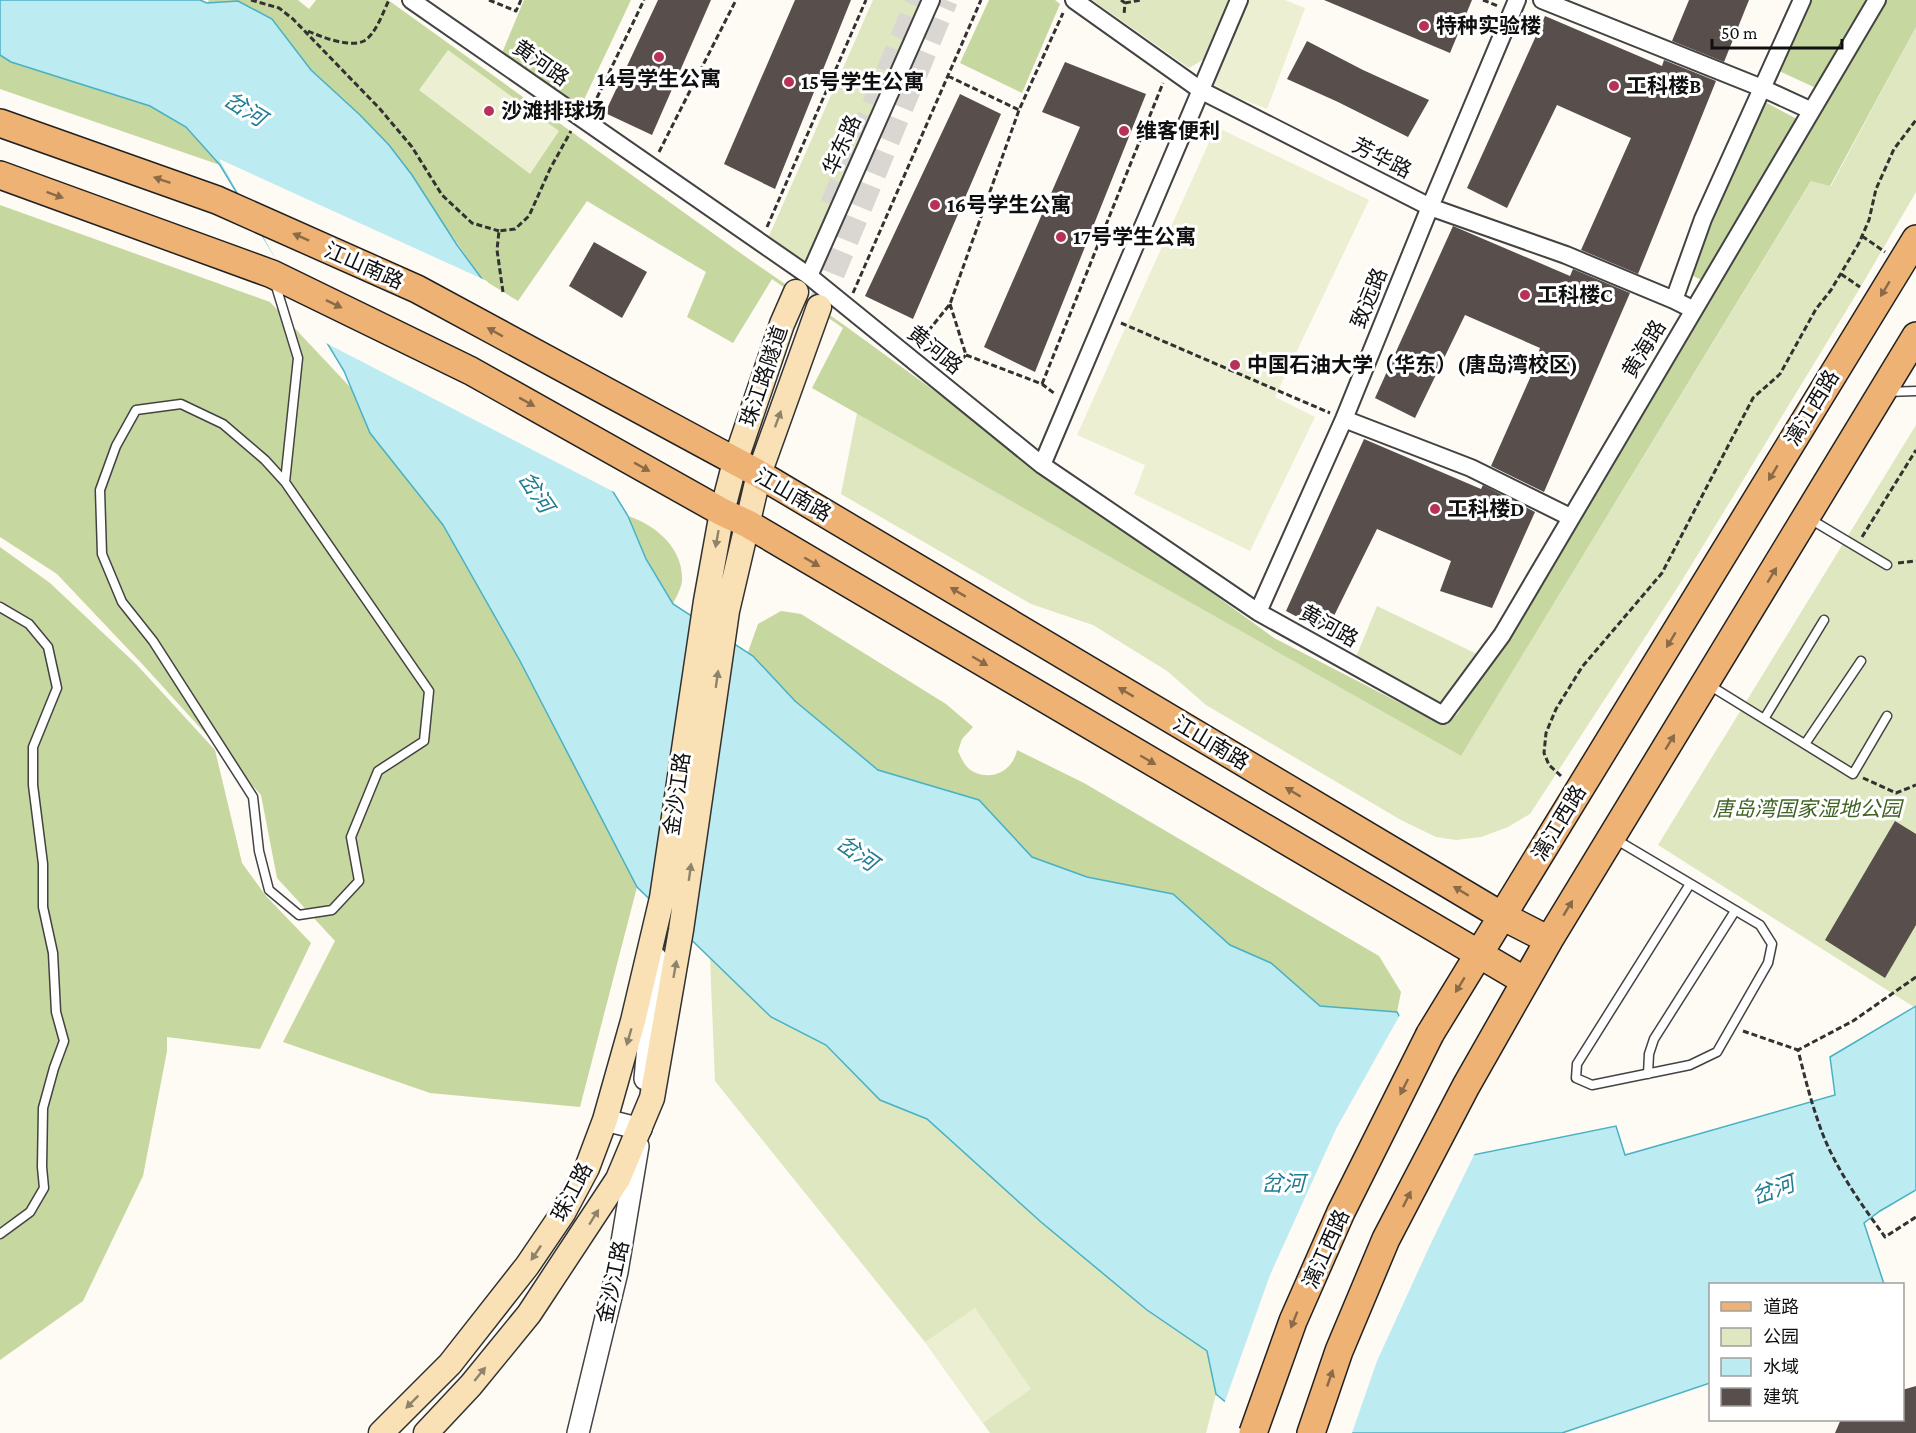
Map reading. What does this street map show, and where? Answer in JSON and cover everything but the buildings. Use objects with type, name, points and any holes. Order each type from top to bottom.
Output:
[{"type":"main road","name":"江山南路","points":[[0,123],[217,200],[417,289],[759,474],[1502,916],[1549,940]]},
{"type":"main road","points":[[0,175],[277,276],[471,370],[722,512],[748,524],[1525,981]]},
{"type":"main road","name":"漓江西路","points":[[1253,1433],[1293,1321],[1341,1212],[1430,1034],[1916,239]]},
{"type":"main road","name":"珠江路隧道","points":[[735,462],[782,324],[802,284]]},
{"type":"main road","name":"珠江路隧道","points":[[759,474],[819,307]]},
{"type":"main road","points":[[1311,1433],[1339,1351],[1386,1239],[1466,1086],[1549,940],[1916,336]]},
{"type":"main road","name":"金沙江路","points":[[662,898],[706,601],[722,512],[735,462]]},
{"type":"main road","name":"金沙江路","points":[[640,1129],[652,1098],[681,930],[727,611],[759,474]]},
{"type":"main road","name":"珠江路","points":[[381,1433],[450,1364],[527,1266],[563,1214],[587,1168],[605,1120],[633,1021],[662,898]]},
{"type":"main road","name":"珠江路","points":[[426,1433],[471,1385],[529,1314],[618,1179],[640,1129]]},
{"type":"street","name":"黄河路","points":[[411,0],[760,242],[802,284],[847,307],[1042,465],[1258,612],[1443,715]]},
{"type":"street","name":"华东路","points":[[802,284],[931,0]]},
{"type":"street","points":[[1042,465],[1239,0]]},
{"type":"street","name":"致远路","points":[[1258,612],[1344,419],[1517,0]]},
{"type":"street","points":[[1542,0],[1762,88],[1810,110]]},
{"type":"street","points":[[1674,300],[1703,219],[1802,0]]},
{"type":"street","name":"黄海路","points":[[1443,715],[1502,635],[1876,0]]},
{"type":"street","name":"芳华路","points":[[1069,5],[1202,91],[1430,207],[1566,255],[1694,310]]},
{"type":"street","points":[[1344,419],[1471,468],[1570,518]]},
{"type":"street","name":"金沙江路","points":[[578,1433],[617,1272],[640,1129],[662,898]]},
{"type":"street","points":[[605,1120],[640,1129]]},
{"type":"lane","points":[[277,276],[298,358],[285,482],[429,691],[424,741],[378,771],[351,837],[359,882],[332,910],[299,915],[269,890],[259,851],[253,797],[153,641],[122,602],[102,554],[100,490],[116,446],[136,410],[181,404],[223,424],[265,460],[285,482]]},
{"type":"lane","points":[[1883,393],[1916,391]]},
{"type":"lane","points":[[1807,518],[1887,565]]},
{"type":"lane","points":[[0,607],[29,624],[48,647],[57,688],[33,747],[33,785],[43,864],[43,907],[53,953],[56,1012],[64,1041],[43,1108],[44,1188],[30,1212],[0,1234]]},
{"type":"lane","points":[[1764,719],[1824,620]]},
{"type":"lane","points":[[1805,744],[1861,661]]},
{"type":"lane","points":[[1706,683],[1853,774],[1887,716]]},
{"type":"lane","points":[[1612,838],[1760,925],[1772,944],[1768,963],[1717,1052],[1690,1065],[1592,1085],[1576,1078],[1577,1064],[1690,884]]},
{"type":"lane","points":[[1648,1074],[1649,1054],[1654,1039],[1735,910]]},
{"type":"path","points":[[251,0],[279,8],[306,31],[380,109],[412,147],[442,195],[472,223],[499,231],[515,229],[529,216],[550,169],[582,119],[644,0]]},
{"type":"path","points":[[306,31],[349,43],[363,41],[372,32],[389,0]]},
{"type":"path","points":[[489,0],[516,12],[521,0]]},
{"type":"path","points":[[651,166],[736,0]]},
{"type":"path","points":[[760,242],[866,0]]},
{"type":"path","points":[[847,307],[981,0]]},
{"type":"path","points":[[1125,3],[1141,0]]},
{"type":"path","points":[[907,356],[950,304],[1019,110],[1069,5]]},
{"type":"path","points":[[1042,384],[1169,68]]},
{"type":"path","points":[[948,76],[1019,110]]},
{"type":"path","points":[[1561,776],[1549,765],[1544,753],[1546,733],[1556,709],[1582,667],[1662,573],[1753,398],[1780,374],[1816,309],[1841,274],[1869,220],[1876,189],[1894,149],[1916,120]]},
{"type":"path","points":[[499,231],[498,250],[503,292]]},
{"type":"path","points":[[1862,236],[1887,253]]},
{"type":"path","points":[[1841,274],[1864,290]]},
{"type":"path","points":[[950,304],[966,355]]},
{"type":"path","points":[[1105,316],[1344,419]]},
{"type":"path","points":[[966,355],[1042,384],[1067,405]]},
{"type":"path","points":[[939,382],[966,355]]},
{"type":"path","points":[[1856,546],[1916,450]]},
{"type":"path","points":[[1887,565],[1916,561]]},
{"type":"path","points":[[1853,774],[1896,793],[1916,785]]},
{"type":"path","points":[[1798,1050],[1853,1021],[1916,977]]},
{"type":"path","points":[[1731,1027],[1772,1039],[1798,1050]]},
{"type":"path","points":[[1798,1050],[1818,1123],[1855,1194],[1885,1237],[1916,1217]]},
{"type":"green space","points":[[209,0],[298,0],[309,9],[316,0],[388,0],[844,325],[1274,638],[1439,723],[1447,724],[1458,713],[1883,0],[1916,0],[1916,27],[1830,186],[1811,181],[1461,756],[812,388],[843,328],[772,279],[733,343],[687,317],[706,272],[587,201],[518,301],[482,279],[389,145],[311,70],[272,19],[207,3]]},
{"type":"green space","points":[[524,0],[631,0],[581,106],[502,53]]},
{"type":"green space","points":[[873,0],[922,0],[805,264],[769,236]]},
{"type":"green space","points":[[989,0],[1055,0],[1060,4],[1022,93],[960,63]]},
{"type":"green space","points":[[1092,0],[1230,0],[1206,58],[1189,68]]},
{"type":"green space","points":[[1243,0],[1285,0],[1305,8],[1267,109],[1211,87]]},
{"type":"green space","points":[[1811,0],[1868,0],[1816,88],[1779,71]]},
{"type":"green space","points":[[1916,27],[1916,192],[1681,582],[1530,814],[1508,827],[1481,837],[1456,840],[1436,837],[1401,820],[1206,705],[1167,671],[1093,625],[1031,604],[841,494],[857,413],[1461,756],[1812,180],[1831,186]]},
{"type":"green space","name":"沙滩排球场","points":[[448,50],[559,131],[530,174],[419,90]]},
{"type":"green space","points":[[0,55],[11,62],[150,106],[186,127],[220,165],[0,89]]},
{"type":"green space","points":[[1765,102],[1797,119],[1701,280],[1686,272]]},
{"type":"green space","points":[[1216,127],[1369,200],[1275,397],[1315,417],[1250,551],[1134,494],[1145,465],[1077,435]]},
{"type":"green space","points":[[0,205],[270,302],[351,388],[370,433],[443,525],[520,661],[637,887],[580,1107],[430,1093],[283,1042],[335,941],[277,878],[261,795],[57,574],[0,537]]},
{"type":"green space","name":"唐岛湾国家湿地公园","points":[[1916,425],[1916,1006],[1914,1007],[1658,845]]},
{"type":"green space","points":[[628,516],[649,525],[673,549],[681,569],[682,581],[673,604],[646,559]]},
{"type":"green space","points":[[0,547],[50,583],[137,665],[215,750],[242,863],[266,896],[311,943],[260,1049],[167,1037],[167,1051],[143,1176],[83,1301],[0,1360]]},
{"type":"green space","points":[[1377,606],[1479,655],[1442,708],[1356,657]]},
{"type":"green space","points":[[781,611],[801,614],[946,704],[973,727],[962,739],[958,751],[965,765],[972,771],[994,775],[1011,764],[1017,750],[1084,783],[1379,956],[1401,992],[1397,1012],[1320,1006],[1271,963],[1230,945],[1173,894],[1087,877],[1032,857],[979,800],[878,770],[795,701],[748,652],[758,624]]},
{"type":"green space","points":[[710,958],[771,1017],[826,1045],[880,1100],[927,1119],[1041,1222],[1147,1310],[1207,1351],[1216,1394],[1206,1433],[990,1433],[925,1342],[715,1081]]},
{"type":"green space","points":[[975,1308],[1031,1389],[983,1423],[925,1342]]},
{"type":"water","name":"岔河","points":[[0,0],[200,0],[207,3],[238,1],[272,19],[311,70],[389,145],[412,175],[482,279],[628,516],[646,559],[673,604],[753,656],[795,701],[878,770],[979,800],[1032,857],[1087,877],[1173,894],[1230,945],[1271,963],[1320,1006],[1397,1012],[1473,1155],[1616,1126],[1625,1155],[1835,1095],[1830,1057],[1916,1006],[1916,1190],[1864,1223],[1884,1283],[1709,1283],[1709,1383],[1562,1433],[1263,1433],[1216,1394],[1207,1351],[1147,1310],[1041,1222],[927,1119],[880,1100],[826,1045],[771,1017],[637,887],[520,661],[443,525],[370,433],[344,371],[220,165],[186,127],[150,106],[11,62],[0,55]]},
{"type":"pier","points":[[219,159],[487,281],[618,494],[322,341]]},
{"type":"pier","points":[[1401,1013],[1476,1151],[1377,1361],[1352,1433],[1258,1433],[1224,1404],[1270,1275],[1336,1129]]},
{"type":"tunnel","points":[[832,205],[918,0]]},
{"type":"tunnel","points":[[819,307],[946,0]]},
{"type":"place","name":"特种实验楼","points":[[1424,26]]},
{"type":"place","name":"14号学生公寓","points":[[659,57]]},
{"type":"place","name":"15号学生公寓","points":[[789,82]]},
{"type":"place","name":"工科楼B","points":[[1614,86]]},
{"type":"place","name":"沙滩排球场","points":[[489,111]]},
{"type":"place","name":"维客便利","points":[[1124,131]]},
{"type":"place","name":"16号学生公寓","points":[[935,205]]},
{"type":"place","name":"17号学生公寓","points":[[1061,237]]},
{"type":"place","name":"工科楼C","points":[[1525,295]]},
{"type":"place","name":"中国石油大学（华东）(唐岛湾校区)","points":[[1235,365]]},
{"type":"place","name":"工科楼D","points":[[1435,509]]}]
